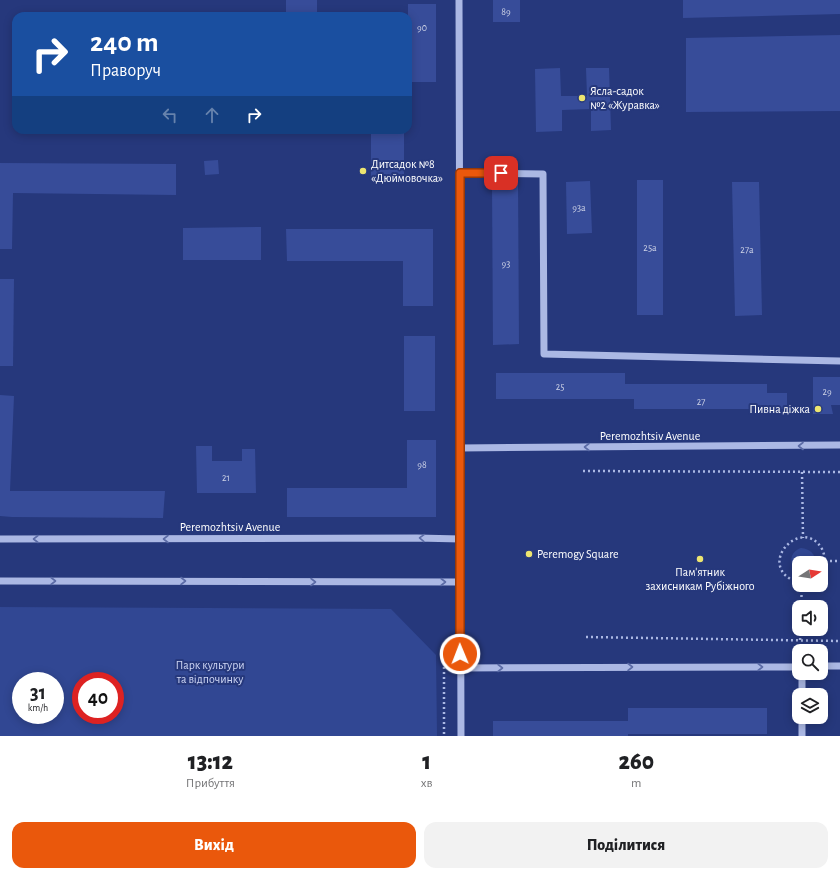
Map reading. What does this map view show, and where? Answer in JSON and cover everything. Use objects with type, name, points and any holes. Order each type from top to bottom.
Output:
[{"type":"street","points":[[459,0],[459,582],[461,736]]},
{"type":"street","points":[[460,173],[543,174],[544,354],[840,361]]},
{"type":"street","name":"Peremozhtsiv Avenue","points":[[460,448],[840,445]]},
{"type":"street","name":"Peremozhtsiv Avenue","points":[[0,539],[460,539]]},
{"type":"street","points":[[0,580],[459,582]]},
{"type":"street","points":[[461,668],[792,666]]},
{"type":"street","points":[[828,666],[840,666]]},
{"type":"street","points":[[802,724],[802,736]]},
{"type":"path","points":[[583,471],[840,472]]},
{"type":"path","points":[[802,472],[802,538]]},
{"type":"path","points":[[792,581],[781,569],[780,561],[784,547],[789,542],[802,538],[810,539],[821,547],[824,556]]},
{"type":"path","points":[[828,561],[840,561]]},
{"type":"path","points":[[800,636],[800,641]]},
{"type":"path","points":[[586,637],[840,641]]},
{"type":"path","points":[[444,647],[444,736]]},
{"type":"green space","points":[[801,548],[807,550],[812,552],[814,556],[792,556]]},
{"type":"green space","name":"Парк культури та відпочинку","points":[[0,607],[391,609],[436,655],[437,736],[0,736]]},
{"type":"building","points":[[286,0],[317,0],[317,12],[286,12]]},
{"type":"building","points":[[493,0],[520,0],[520,22],[493,22]]},
{"type":"building","points":[[683,0],[840,0],[840,14],[683,18]]},
{"type":"building","points":[[408,4],[436,4],[436,82],[412,82],[412,12],[408,12]]},
{"type":"building","points":[[840,35],[840,111],[686,112],[686,38]]},
{"type":"building","points":[[560,68],[561,96],[587,96],[586,68],[609,68],[611,130],[591,131],[591,109],[562,110],[562,131],[536,132],[535,69]]},
{"type":"building","points":[[371,134],[404,134],[404,182],[371,182]]},
{"type":"building","points":[[218,160],[219,174],[205,175],[204,161]]},
{"type":"building","points":[[0,163],[176,164],[176,195],[13,193],[12,249],[0,249]]},
{"type":"building","points":[[637,180],[663,180],[663,315],[637,315]]},
{"type":"building","points":[[590,181],[592,233],[567,234],[566,182]]},
{"type":"building","points":[[492,182],[518,182],[519,344],[493,345]]},
{"type":"building","points":[[732,182],[759,182],[762,315],[735,316]]},
{"type":"building","points":[[261,227],[261,260],[183,260],[183,228]]},
{"type":"building","points":[[286,229],[433,229],[433,306],[403,306],[403,261],[287,261]]},
{"type":"building","points":[[0,279],[14,279],[13,366],[0,366]]},
{"type":"building","points":[[404,336],[435,336],[435,411],[404,411]]},
{"type":"building","points":[[496,373],[625,373],[625,384],[767,384],[767,393],[787,393],[787,409],[634,409],[634,399],[496,399]]},
{"type":"building","points":[[813,377],[840,377],[840,405],[831,405],[833,414],[813,414]]},
{"type":"building","points":[[0,395],[14,396],[10,491],[165,491],[163,518],[0,516]]},
{"type":"building","points":[[407,440],[436,440],[436,517],[287,517],[287,488],[407,488]]},
{"type":"building","points":[[196,446],[212,446],[212,461],[242,461],[242,449],[255,449],[256,493],[197,493]]},
{"type":"building","points":[[628,708],[767,708],[767,734],[493,736],[493,721],[628,721]]},
{"type":"place","name":"Ясла-садок №2 «Журавка»","points":[[582,98]]},
{"type":"place","name":"Дитсадок №8 «Дюймовочка»","points":[[363,171]]},
{"type":"place","name":"Пивна діжка","points":[[818,409]]},
{"type":"place","name":"Peremogy Square","points":[[529,554]]},
{"type":"place","name":"Пам'ятник захисникам Рубіжного","points":[[700,559]]},
{"type":"route","points":[[460,654],[460,173],[501,173]]}]
